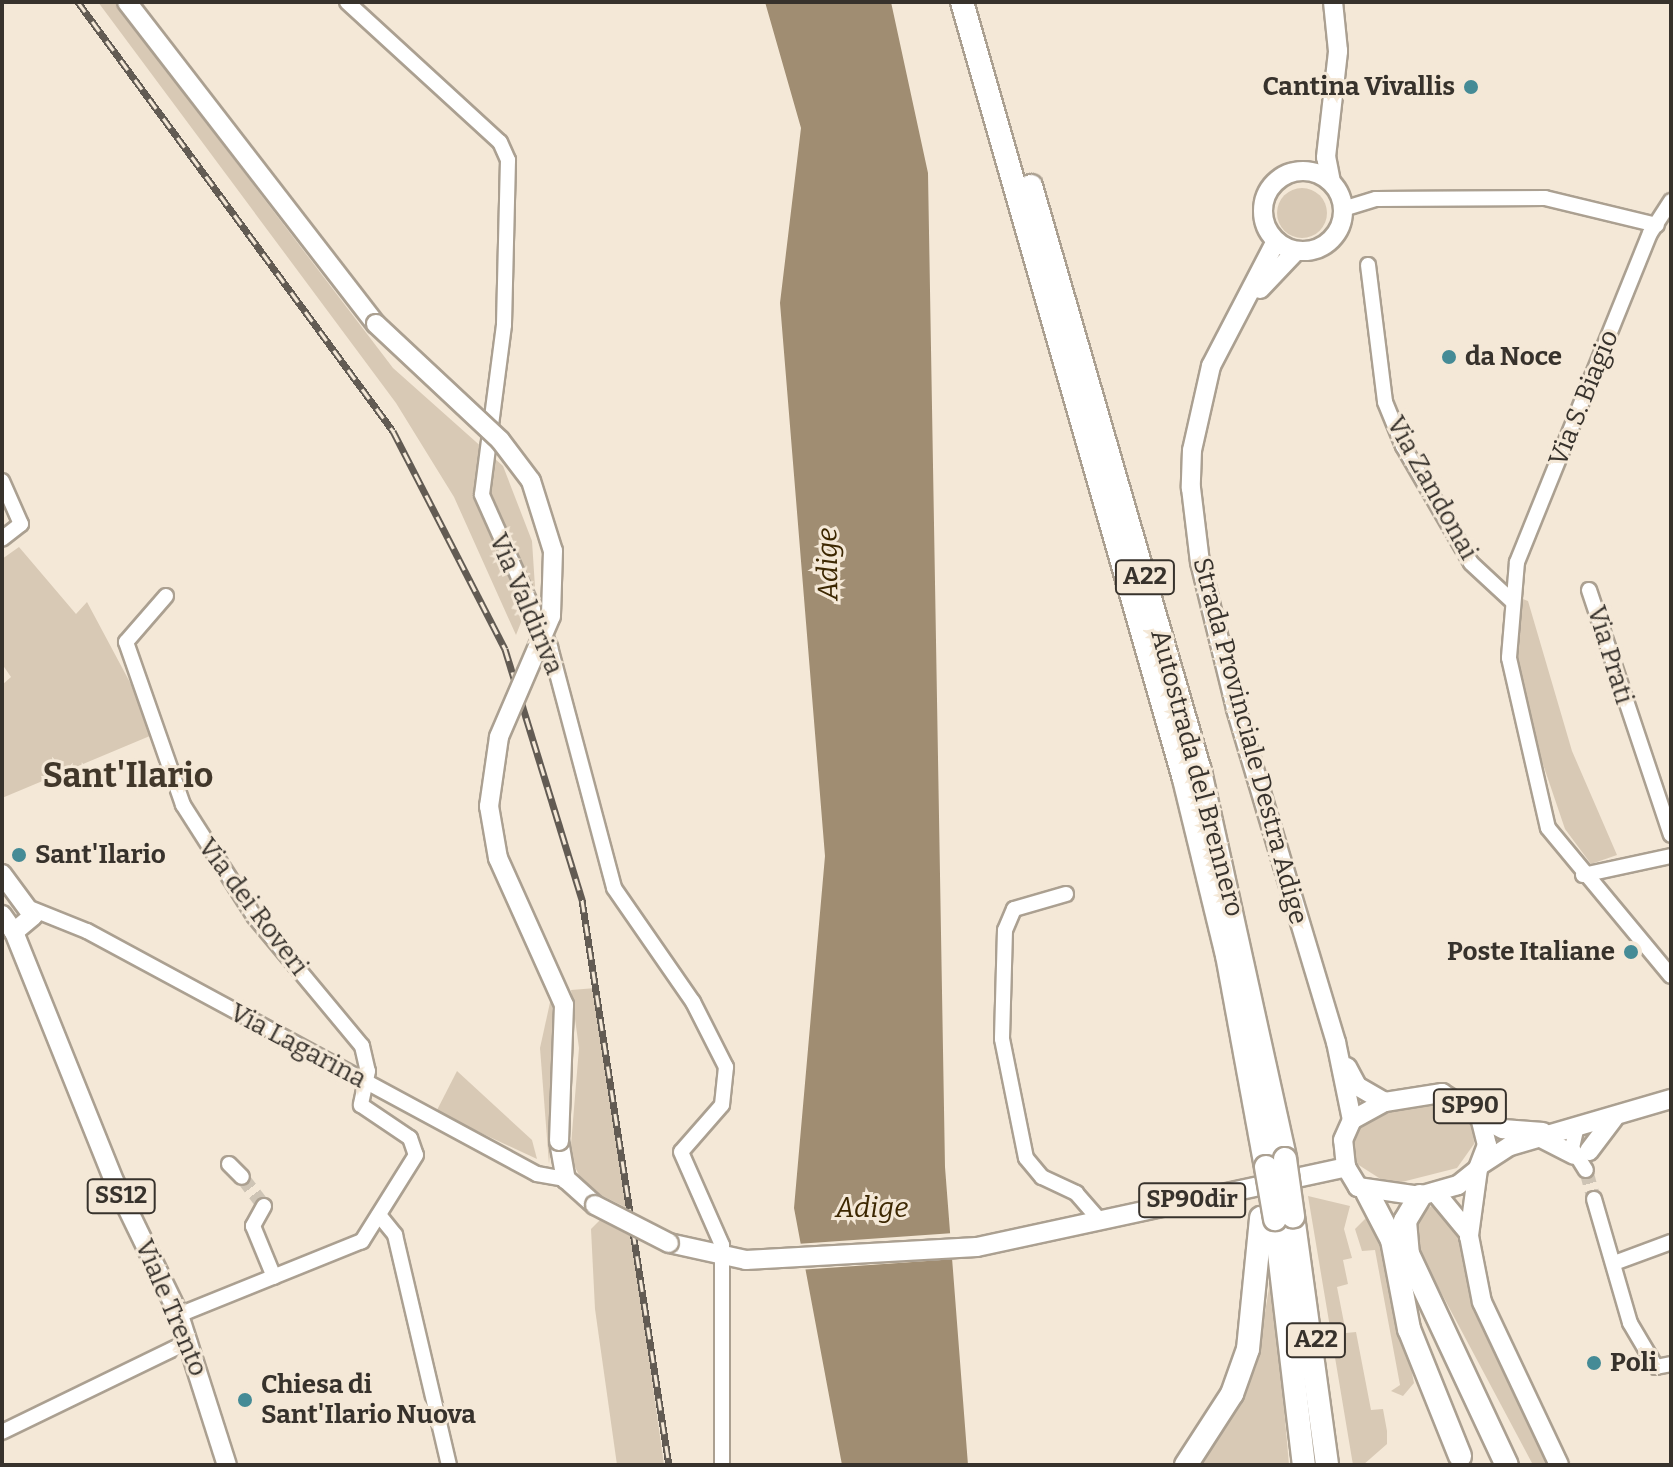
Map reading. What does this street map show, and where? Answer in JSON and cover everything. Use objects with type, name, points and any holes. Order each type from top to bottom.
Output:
[{"type":"highway","name":"Autostrada del Brennero","points":[[962,2],[1184,779],[1269,1165]]},
{"type":"highway","name":"Autostrada del Brennero","points":[[977,2],[1200,771],[1269,1165],[1304,1465]]},
{"type":"highway","points":[[1186,1465],[1232,1394],[1248,1349],[1276,1218],[1269,1165]]},
{"type":"highway","points":[[1367,1192],[1392,1240],[1409,1329],[1460,1456]]},
{"type":"highway","points":[[1427,1194],[1405,1221],[1408,1254],[1507,1465]]},
{"type":"highway","name":"Autostrada del Brennero","points":[[1276,1218],[1324,1402],[1330,1465]]},
{"type":"main road","points":[[127,2],[376,324],[500,440],[531,481],[550,539],[551,616],[496,747],[489,806],[498,858],[564,1005],[559,1141],[566,1179]]},
{"type":"main road","points":[[1331,182],[1310,172],[1285,175],[1267,194],[1264,219],[1276,241],[1296,251],[1329,241],[1343,209],[1331,182],[1335,82],[1333,2]]},
{"type":"main road","points":[[1310,172],[1335,82]]},
{"type":"main road","name":"Strada Provinciale Destra Adige","points":[[1276,241],[1247,303],[1211,366],[1199,405],[1192,450],[1195,524],[1236,709],[1336,1042],[1352,1120]]},
{"type":"main road","name":"Strada Provinciale Destra Adige","points":[[1247,303],[1296,251]]},
{"type":"main road","points":[[2,874],[32,909],[31,922],[14,932]]},
{"type":"main road","name":"Viale Trento","points":[[2,915],[14,932],[115,1183],[179,1315],[227,1465]]},
{"type":"main road","name":"Strada Provinciale Destra Adige","points":[[1336,1042],[1357,1086],[1385,1102]]},
{"type":"main road","name":"SP90","points":[[1352,1120],[1385,1102],[1442,1093],[1480,1117],[1487,1131],[1469,1236],[1482,1302],[1559,1465]]},
{"type":"main road","points":[[1352,1120],[1343,1140],[1346,1167],[1367,1192],[1427,1194],[1544,1135],[1671,1099]]},
{"type":"main road","points":[[1480,1117],[1503,1129],[1544,1135],[1583,1160],[1619,1113]]},
{"type":"main road","name":"SP90dir","points":[[566,1179],[595,1205],[669,1243],[718,1259],[771,1260],[977,1247],[1346,1167]]},
{"type":"main road","name":"SP90","points":[[1427,1194],[1469,1236]]},
{"type":"street","name":"Via Valdiriva","points":[[347,2],[500,142],[508,160],[504,325],[482,495],[550,647],[614,888],[679,979],[726,1067],[722,1105],[681,1152],[720,1238],[718,1259]]},
{"type":"street","points":[[1343,209],[1376,199],[1545,198],[1657,225]]},
{"type":"street","name":"Via S. Biagio","points":[[1671,201],[1657,225],[1517,562],[1509,658],[1529,763],[1548,828],[1583,875],[1671,976]]},
{"type":"street","name":"Via Zandonai","points":[[1368,265],[1385,402],[1403,446],[1471,563],[1512,601]]},
{"type":"street","points":[[2,481],[21,524],[2,539]]},
{"type":"street","name":"Via Prati","points":[[1589,590],[1671,835]]},
{"type":"street","name":"Via dei Roveri","points":[[166,596],[126,642],[162,756],[196,833],[230,884],[362,1046],[364,1081]]},
{"type":"street","points":[[1583,875],[1671,856]]},
{"type":"street","points":[[1066,894],[1014,909],[1005,930],[1002,1039],[1026,1158],[1042,1177],[1076,1193],[1100,1221]]},
{"type":"street","name":"Via Lagarina","points":[[32,909],[87,931],[537,1174],[566,1179]]},
{"type":"street","points":[[179,1315],[362,1241],[416,1155],[410,1138],[361,1105],[364,1081]]},
{"type":"street","points":[[1577,1126],[1583,1160]]},
{"type":"street","points":[[229,1164],[242,1177]]},
{"type":"street","points":[[1594,1199],[1617,1262],[1630,1323],[1656,1367],[1671,1364]]},
{"type":"street","points":[[264,1206],[253,1226],[274,1277]]},
{"type":"street","points":[[379,1215],[395,1235],[449,1465]]},
{"type":"street","points":[[1617,1262],[1671,1242]]},
{"type":"street","points":[[718,1259],[722,1465]]},
{"type":"street","points":[[2,1432],[189,1341]]},
{"type":"shaded area","points":[[98,2],[114,2],[393,368],[503,466],[532,541],[535,587],[516,635],[454,497],[396,403]]},
{"type":"shaded area","points":[[1302,188],[1320,195],[1327,213],[1320,231],[1302,238],[1284,231],[1277,213],[1284,195]]},
{"type":"shaded area","points":[[19,547],[76,614],[87,602],[157,733],[2,798],[2,685],[11,677],[2,664],[2,559]]},
{"type":"shaded area","points":[[1518,597],[1528,601],[1572,751],[1617,855],[1591,864],[1565,829],[1530,726],[1515,644]]},
{"type":"shaded area","points":[[596,988],[629,1209],[585,1187],[570,1157],[579,1048],[571,990]]},
{"type":"shaded area","points":[[551,998],[558,1053],[549,1164],[540,1048]]},
{"type":"shaded area","points":[[457,1071],[532,1140],[537,1159],[436,1112]]},
{"type":"shaded area","points":[[1435,1101],[1452,1104],[1473,1121],[1474,1144],[1457,1168],[1390,1185],[1354,1162],[1355,1135],[1368,1118]]},
{"type":"shaded area","points":[[1308,1196],[1350,1206],[1344,1229],[1352,1258],[1343,1260],[1348,1284],[1337,1287],[1346,1333],[1356,1332],[1371,1410],[1383,1409],[1387,1431],[1387,1444],[1363,1465],[1353,1465]]},
{"type":"shaded area","points":[[1433,1205],[1460,1233],[1477,1312],[1550,1465],[1533,1465],[1412,1238],[1413,1218]]},
{"type":"shaded area","points":[[603,1217],[632,1235],[664,1465],[617,1465],[595,1309],[591,1229]]},
{"type":"shaded area","points":[[1366,1218],[1380,1231],[1406,1343],[1414,1383],[1403,1396],[1391,1391],[1400,1385],[1375,1250],[1362,1251],[1355,1229]]},
{"type":"shaded area","points":[[1272,1270],[1289,1465],[1201,1465],[1256,1367]]},
{"type":"water","name":"Adige","points":[[765,2],[891,2],[928,173],[945,1167],[968,1465],[842,1465],[794,1208],[825,856],[780,303],[801,128]]},
{"type":"pier","points":[[954,1233],[956,1259],[798,1270],[796,1244]]},
{"type":"tunnel","points":[[1586,1170],[1594,1199]]},
{"type":"tunnel","points":[[242,1177],[264,1206]]},
{"type":"railway","points":[[78,2],[393,431],[505,649],[582,900],[669,1465]]},
{"type":"place","name":"Cantina Vivallis","points":[[1471,87]]},
{"type":"place","name":"da Noce","points":[[1449,357]]},
{"type":"place","name":"Sant'Ilario","points":[[19,855]]},
{"type":"place","name":"Poste Italiane","points":[[1631,952]]},
{"type":"place","name":"Poli","points":[[1594,1363]]},
{"type":"place","name":"Chiesa di Sant'Ilario Nuova","points":[[245,1400]]},
{"type":"district","name":"Sant'Ilario","points":[[128,776]]}]
